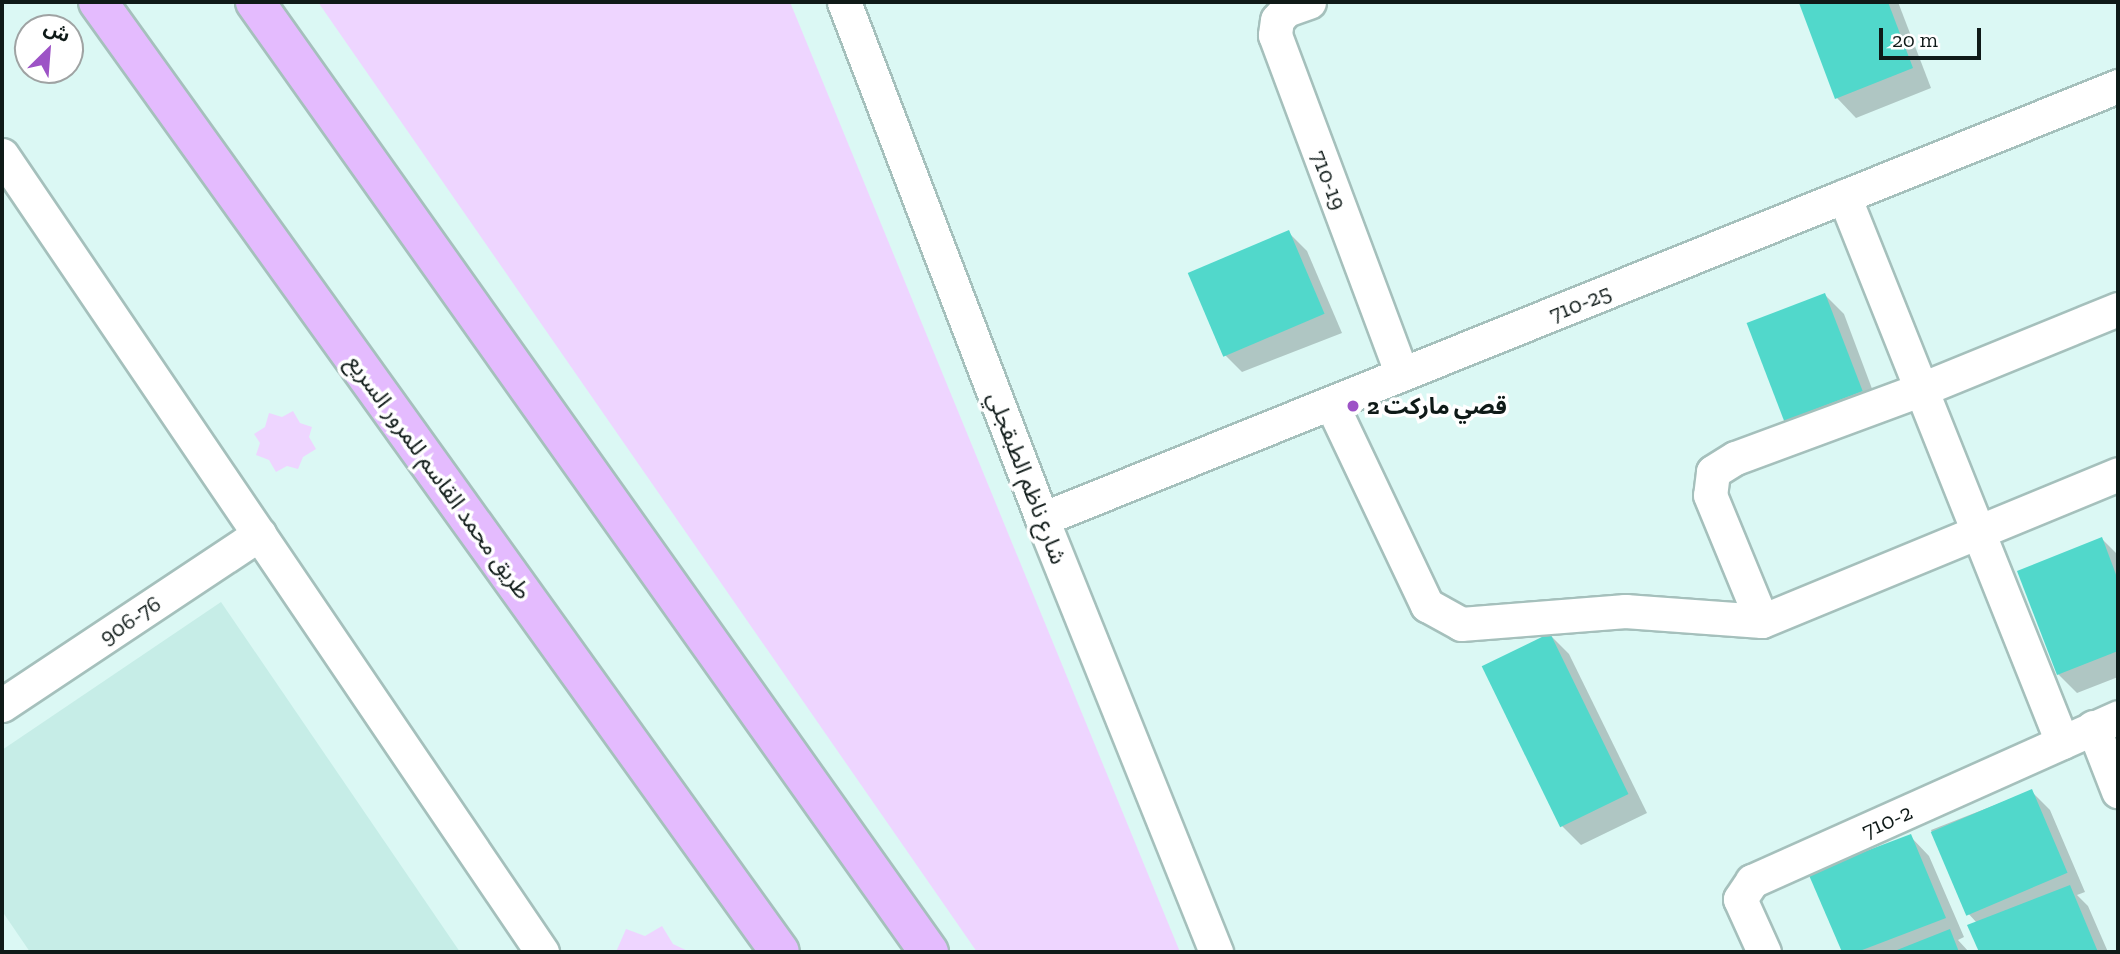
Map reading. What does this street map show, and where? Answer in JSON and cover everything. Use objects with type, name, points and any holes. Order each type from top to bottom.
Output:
[{"type":"highway","name":"طريق محمد القاسم للمرور السريع","points":[[98,2],[780,952]]},
{"type":"highway","points":[[255,2],[929,952]]},
{"type":"street","name":"شارع ناظم الطبقجلي","points":[[844,2],[1042,519],[1216,952]]},
{"type":"street","name":"710-19","points":[[1308,2],[1286,10],[1277,20],[1275,35],[1402,374]]},
{"type":"street","name":"710-25","points":[[1042,519],[2118,86]]},
{"type":"street","points":[[2,155],[259,534],[534,949]]},
{"type":"street","points":[[1844,196],[2062,742]]},
{"type":"street","points":[[1762,621],[1710,495],[1713,472],[1735,458],[1922,390],[2118,309]]},
{"type":"street","points":[[1331,403],[1427,605],[1461,624],[1625,611],[1762,621],[2118,474]]},
{"type":"street","name":"906-76","points":[[2,705],[259,534]]},
{"type":"street","points":[[2106,722],[2118,790]]},
{"type":"street","name":"710-2","points":[[1764,952],[1740,900],[1752,881],[2106,722]]},
{"type":"shaded area","points":[[318,2],[790,2],[1180,952],[977,952]]},
{"type":"shaded area","points":[[293,411],[300,423],[312,427],[309,437],[316,449],[303,457],[298,469],[287,466],[276,472],[269,460],[256,455],[260,443],[254,434],[265,427],[269,413],[282,417]]},
{"type":"shaded area","points":[[221,602],[460,952],[30,952],[2,911],[2,750]]},
{"type":"shaded area","points":[[662,926],[673,944],[690,952],[616,952],[626,929],[645,936]]},
{"type":"building","points":[[1888,2],[1913,68],[1835,99],[1799,3]]},
{"type":"building","points":[[1289,230],[1325,314],[1223,357],[1188,273]]},
{"type":"building","points":[[1825,293],[1863,391],[1784,421],[1747,323]]},
{"type":"building","points":[[2102,537],[2118,580],[2118,651],[2057,675],[2017,571]]},
{"type":"building","points":[[1550,633],[1628,794],[1560,827],[1482,666]]},
{"type":"building","points":[[2032,789],[2068,873],[1966,916],[1931,832]]},
{"type":"building","points":[[1911,834],[1946,918],[1857,952],[1842,952],[1808,873]]},
{"type":"building","points":[[2070,885],[2098,952],[1979,952],[1967,925]]},
{"type":"building","points":[[1950,929],[1959,952],[1892,952]]},
{"type":"place","name":"قصي ماركت 2","points":[[1353,406]]}]
